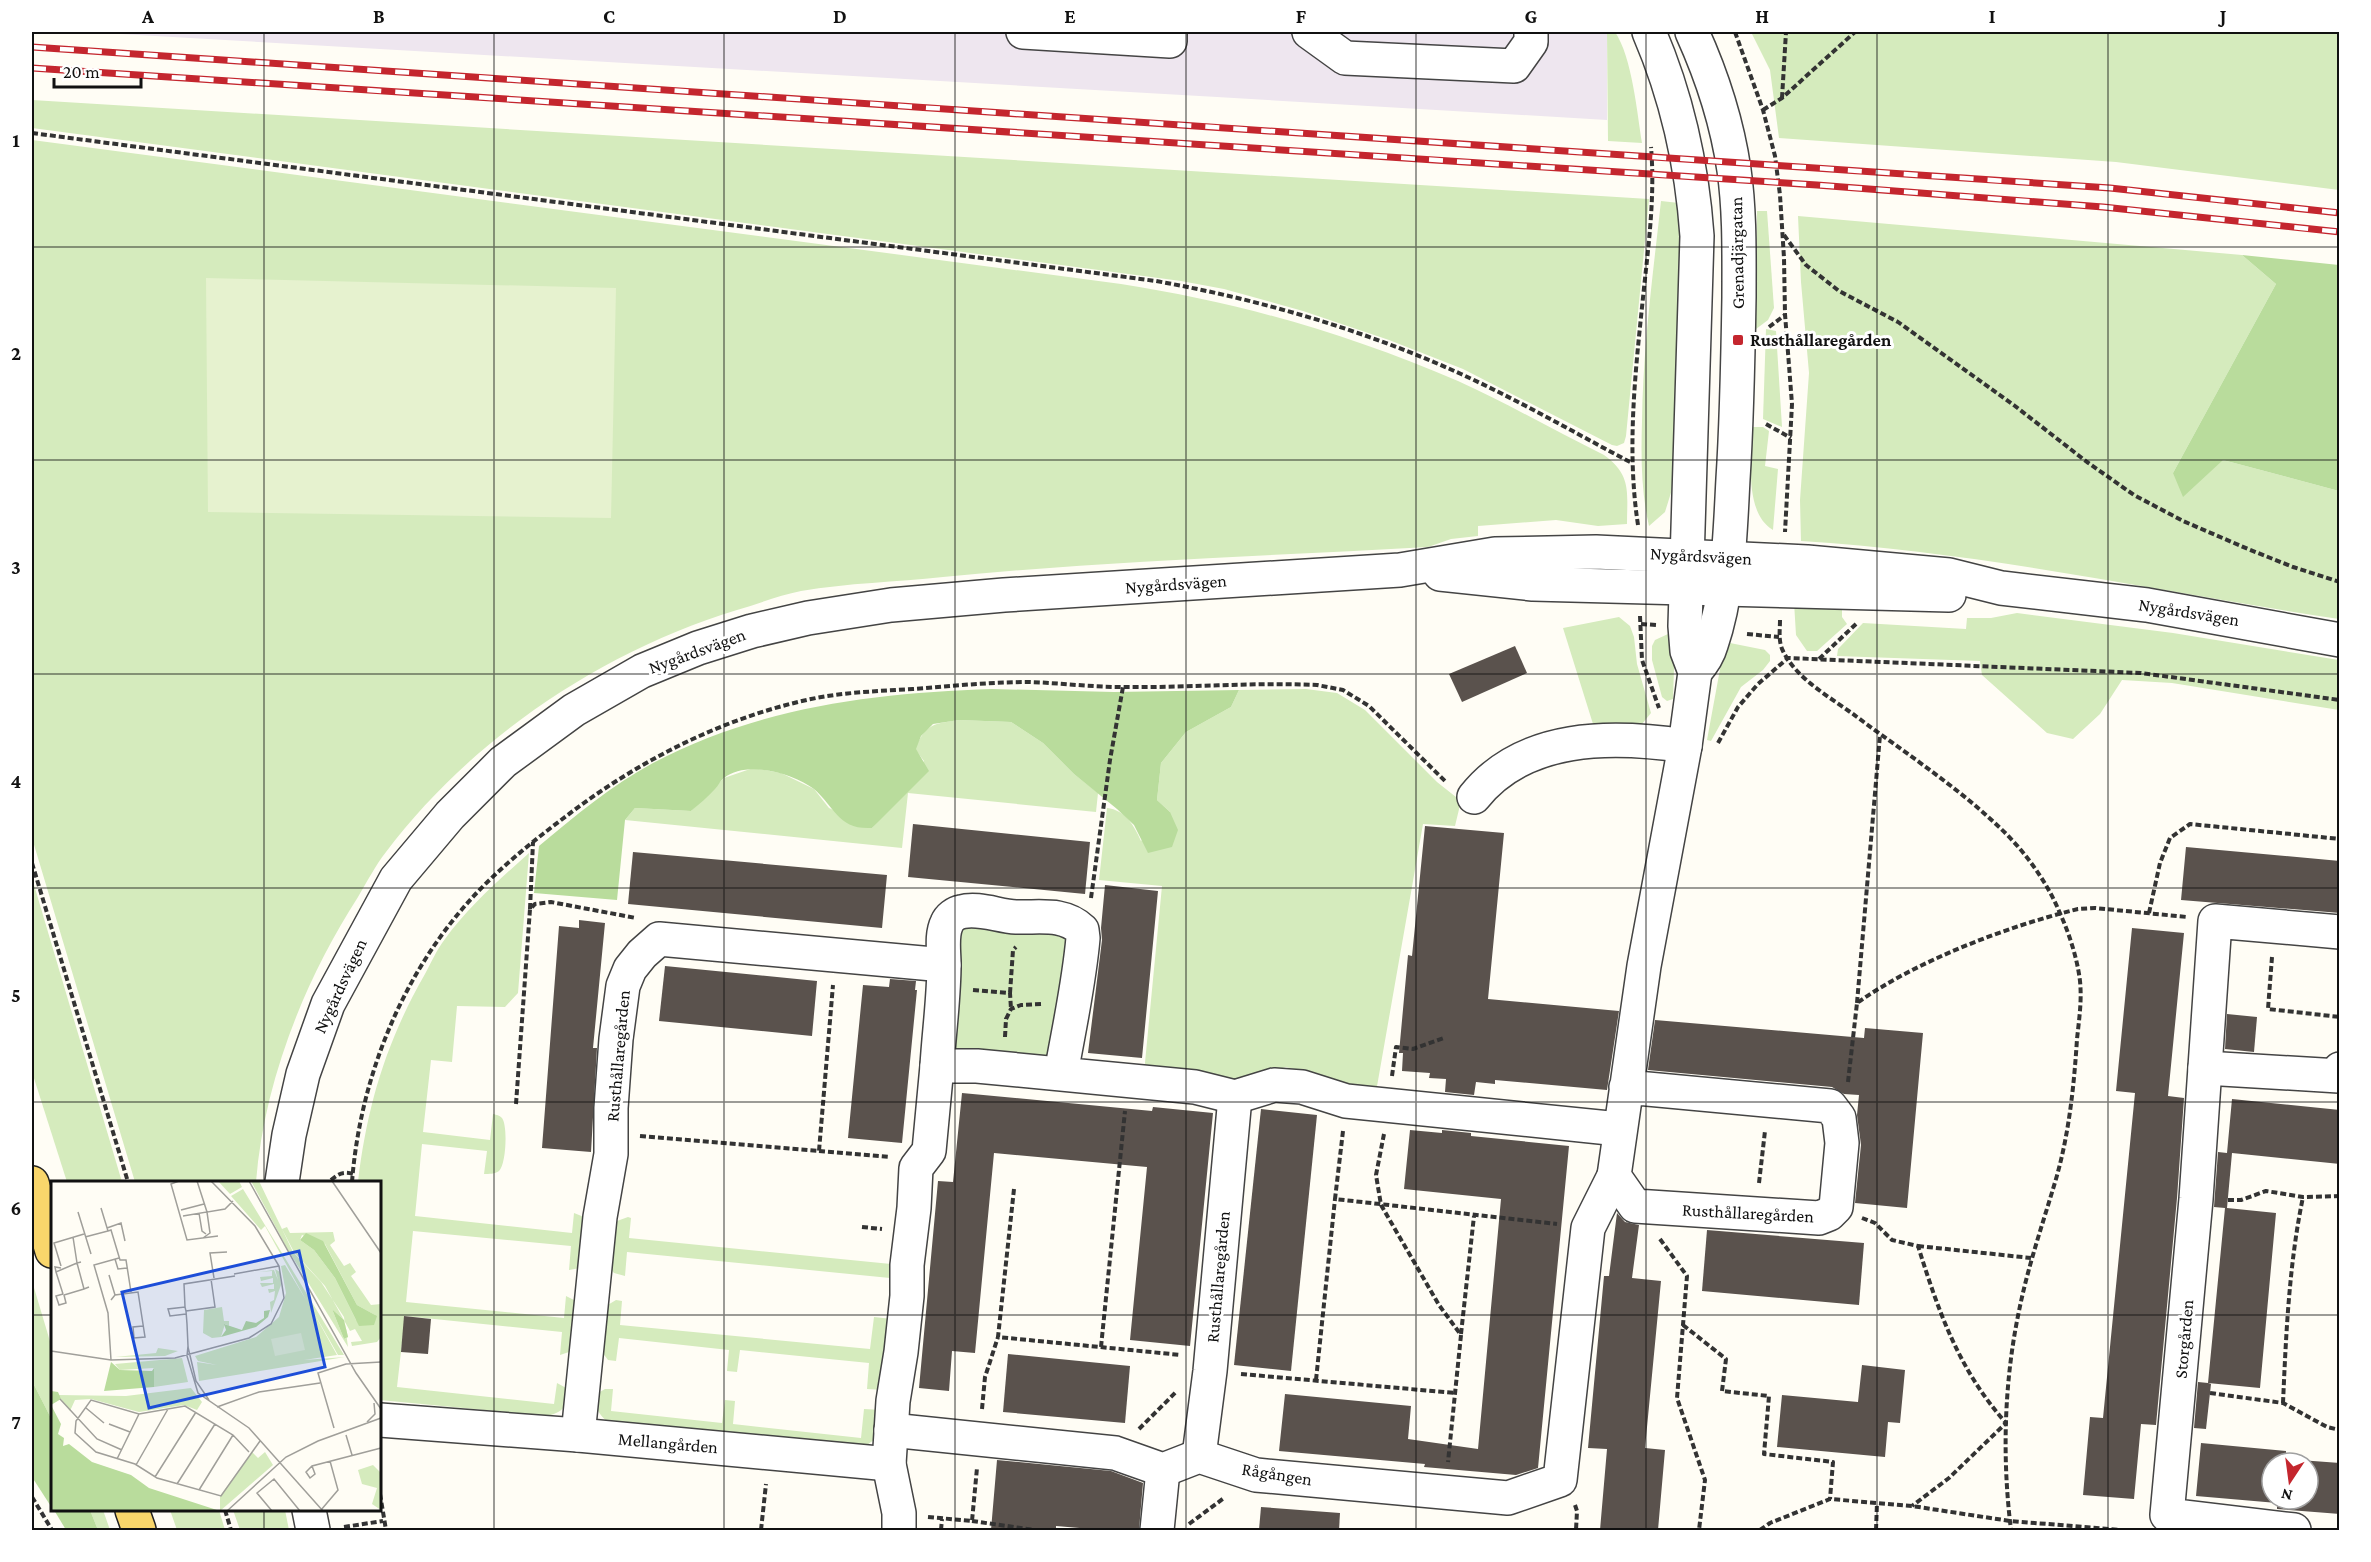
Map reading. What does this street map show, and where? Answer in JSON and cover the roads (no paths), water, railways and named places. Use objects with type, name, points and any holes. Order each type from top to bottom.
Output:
[{"type":"main road","points":[[32,1183],[51,1248]]},
{"type":"main road","points":[[133,1511],[139,1530]]},
{"type":"street","points":[[1023,32],[1170,41],[1170,32]]},
{"type":"street","points":[[1309,32],[1345,58],[1514,66],[1531,42],[1531,32]]},
{"type":"street","points":[[1614,1176],[1644,966],[1685,747],[1695,672],[1688,651],[1686,635],[1686,588],[1697,236],[1695,201],[1687,149],[1678,113],[1669,82],[1649,32]]},
{"type":"street","name":"Grenadjärgatan","points":[[1692,32],[1709,74],[1726,129],[1734,171],[1739,227],[1737,426],[1725,589]]},
{"type":"street","name":"Nygårdsvägen","points":[[282,1181],[289,1135],[303,1074],[328,1004],[396,879],[450,815],[503,762],[574,710],[642,671],[698,648],[752,631],[808,618],[891,605],[1085,589],[1400,570],[1495,554],[1596,552],[1728,557],[1782,575],[1947,595],[2001,588],[2147,605],[2340,639]]},
{"type":"street","name":"Nygårdsvägen","points":[[1400,570],[1533,585],[1725,589],[1782,575]]},
{"type":"street","points":[[1695,672],[1706,658],[1711,646],[1725,589]]},
{"type":"street","points":[[1474,797],[1485,782],[1526,756],[1562,745],[1591,740],[1617,740],[1685,747]]},
{"type":"street","points":[[899,1530],[898,1505],[889,1464],[891,1430],[906,1307],[916,1168],[929,1151],[943,976],[943,941],[946,924],[952,916],[960,912],[974,911],[1030,917],[1042,916],[1066,920],[1076,924],[1082,930],[1078,988],[1072,1007],[1061,1074]]},
{"type":"street","name":"Storgården","points":[[2273,1530],[2167,1515],[2196,1199],[2215,921],[2340,932]]},
{"type":"street","name":"Rusthållaregården","points":[[578,1435],[600,1217],[608,1173],[611,1135],[610,1108],[616,1039],[623,986],[630,969],[659,939],[836,954],[943,976]]},
{"type":"street","points":[[937,1066],[1002,1068],[1128,1080],[1195,1087],[1235,1097],[1274,1085],[1302,1087],[1346,1101],[1619,1129]]},
{"type":"street","points":[[2205,1068],[2339,1076],[2340,1069]]},
{"type":"street","name":"Rusthållaregården","points":[[1614,1176],[1635,1206],[1819,1218],[1836,1208],[1842,1143],[1839,1118],[1830,1106],[1626,1087]]},
{"type":"street","name":"Rusthållaregården","points":[[1199,1456],[1235,1097]]},
{"type":"street","name":"Rågången","points":[[1199,1456],[1256,1475],[1508,1498],[1560,1480],[1588,1228],[1614,1176]]},
{"type":"street","name":"Mellangården","points":[[381,1420],[578,1435],[889,1464]]},
{"type":"street","points":[[891,1430],[1115,1453],[1163,1470],[1199,1456]]},
{"type":"street","points":[[1157,1530],[1163,1470]]},
{"type":"street","points":[[311,1511],[325,1530]]},
{"type":"railway","points":[[32,47],[2110,188],[2340,213]]},
{"type":"railway","points":[[32,68],[1817,185],[2103,207],[2340,232]]},
{"type":"place","name":"Rusthållaregården","points":[[1738,340]]}]
